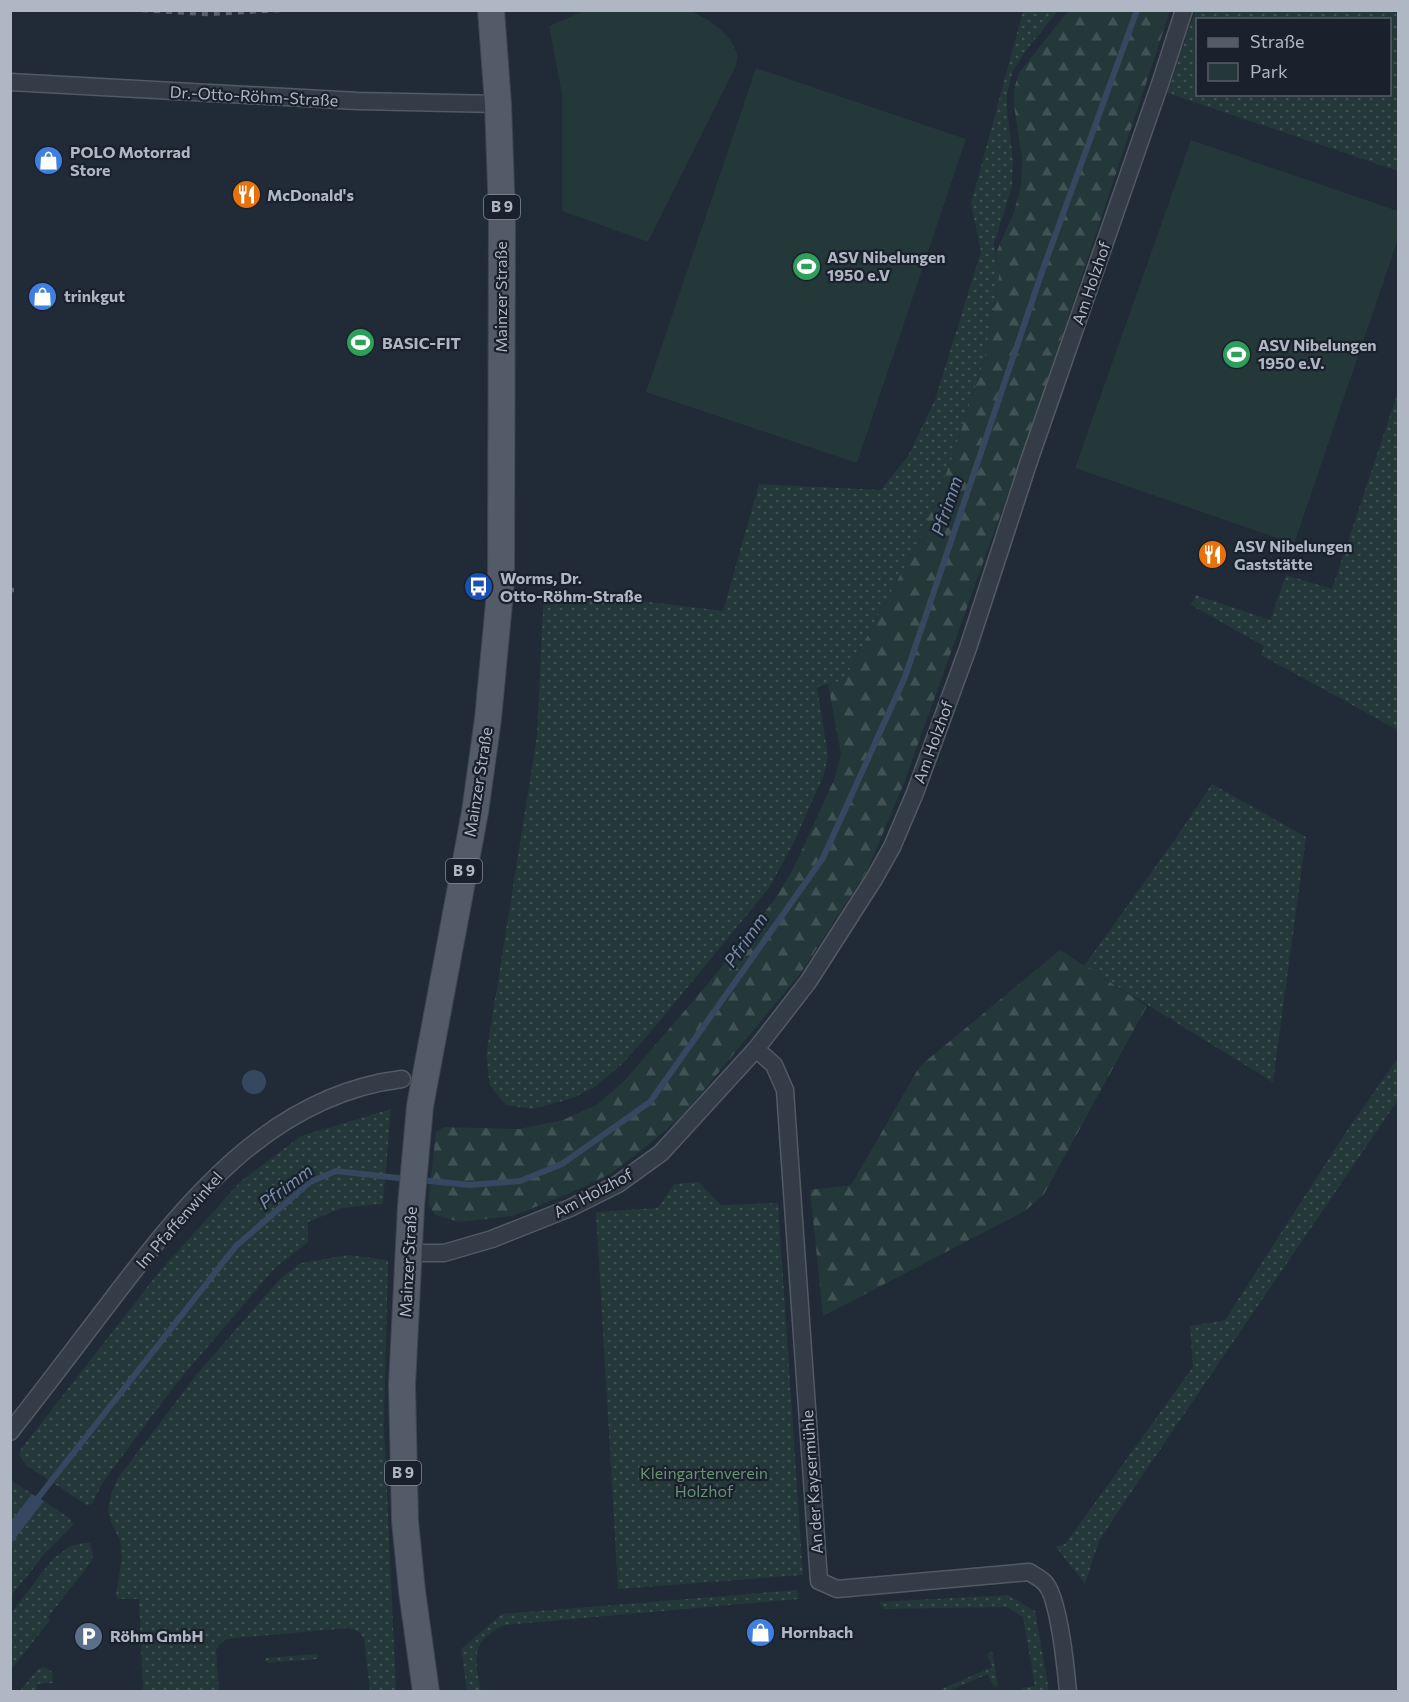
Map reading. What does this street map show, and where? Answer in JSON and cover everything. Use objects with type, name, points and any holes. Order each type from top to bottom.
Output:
[{"type":"main road","name":"Mainzer Straße","points":[[426,1692],[405,1521],[402,1385],[408,1253],[420,1106],[414,1080],[475,812],[488,719],[501,582],[502,215],[498,104],[491,10]]},
{"type":"street","name":"Am Holzhof","points":[[408,1253],[444,1253],[492,1239],[570,1208],[618,1184],[661,1153],[756,1049],[808,982],[874,879],[892,847],[915,793],[968,648],[1030,458],[1184,10]]},
{"type":"street","name":"Dr.-Otto-Röhm-Straße","points":[[10,82],[358,101],[498,104]]},
{"type":"street","name":"An der Kaysermühle","points":[[756,1049],[774,1065],[785,1090],[819,1581],[837,1589],[1029,1572],[1046,1583],[1055,1608],[1065,1656],[1068,1692]]},
{"type":"street","name":"Im Pfaffenwinkel","points":[[10,1432],[145,1256],[229,1164],[253,1143],[291,1117],[351,1089],[378,1082],[414,1080]]},
{"type":"green space","points":[[586,10],[691,11],[725,33],[737,54],[735,68],[648,242],[562,211],[562,95],[549,26]]},
{"type":"green space","points":[[1023,11],[1058,11],[1027,49],[1012,73],[1007,94],[1013,161],[1012,187],[994,244],[999,276],[984,360],[951,461],[921,536],[844,680],[817,687],[828,756],[824,774],[795,840],[769,888],[622,1064],[596,1086],[573,1098],[533,1109],[506,1105],[490,1086],[486,1056],[537,736],[544,589],[723,611],[759,484],[881,490],[908,456],[935,400],[981,251],[971,204]]},
{"type":"green space","points":[[1068,11],[1170,11],[1031,429],[904,783],[867,871],[800,974],[684,1114],[658,1137],[612,1173],[513,1216],[460,1222],[435,1215],[428,1203],[436,1132],[444,1127],[519,1129],[563,1120],[598,1104],[625,1080],[706,986],[775,899],[794,867],[834,780],[841,754],[828,684],[844,680],[921,536],[951,461],[984,360],[999,276],[996,253],[1014,212],[1021,186],[1022,158],[1014,105],[1014,89],[1019,73]]},
{"type":"green space","points":[[1195,11],[1398,11],[1398,171],[1167,93]]},
{"type":"green space","name":"ASV Nibelungen 1950 e.V","points":[[756,68],[966,139],[857,463],[646,392]]},
{"type":"green space","name":"ASV Nibelungen 1950 e.V.","points":[[1191,140],[1398,211],[1398,239],[1294,544],[1075,468]]},
{"type":"green space","points":[[1398,392],[1398,730],[1261,655],[1264,646],[1191,605],[1196,595],[1270,620],[1286,575],[1332,589]]},
{"type":"green space","points":[[1212,784],[1306,837],[1273,1082],[1084,966]]},
{"type":"green space","points":[[1060,950],[1147,1006],[1044,1194],[1025,1211],[823,1316],[810,1190],[851,1185],[920,1066]]},
{"type":"green space","points":[[1398,1058],[1398,1100],[1099,1541],[1085,1584],[1056,1547],[1065,1544],[1193,1367],[1190,1326],[1225,1320],[1348,1129]]},
{"type":"green space","points":[[391,1109],[383,1204],[342,1208],[308,1222],[308,1242],[275,1268],[175,1385],[103,1482],[92,1504],[87,1505],[27,1466],[19,1455],[21,1449],[159,1272],[241,1181],[301,1136]]},
{"type":"green space","name":"Kleingartenverein Holzhof","points":[[699,1182],[721,1205],[778,1203],[803,1575],[618,1589],[596,1212],[658,1208],[674,1184]]},
{"type":"green space","points":[[348,1255],[388,1260],[384,1425],[396,1691],[370,1691],[364,1638],[359,1632],[348,1628],[226,1639],[216,1650],[219,1691],[143,1691],[139,1599],[119,1599],[116,1595],[122,1557],[120,1540],[108,1510],[111,1494],[118,1478],[197,1374],[280,1279],[301,1263]]},
{"type":"green space","points":[[10,1481],[32,1494],[11,1521]]},
{"type":"green space","points":[[44,1501],[72,1520],[74,1524],[47,1551],[11,1596],[11,1544]]},
{"type":"green space","points":[[90,1543],[93,1555],[91,1562],[48,1617],[50,1620],[11,1670],[11,1613],[52,1560],[70,1546]]},
{"type":"green space","points":[[797,1590],[799,1599],[505,1625],[493,1631],[480,1644],[476,1660],[481,1691],[467,1691],[461,1649],[502,1614]]},
{"type":"green space","points":[[1008,1595],[1035,1611],[1049,1691],[1022,1691],[1021,1688],[1035,1686],[1023,1617],[1007,1607],[883,1609],[879,1602]]},
{"type":"green space","points":[[992,1651],[998,1686],[994,1688],[988,1674],[948,1691],[937,1691],[992,1667],[987,1654]]},
{"type":"green space","points":[[316,1654],[319,1656],[317,1659],[268,1663],[264,1660],[267,1658]]},
{"type":"green space","points":[[44,1667],[52,1672],[53,1683],[37,1684],[37,1691],[20,1691],[38,1669]]},
{"type":"water","points":[[254,1070],[259,1071],[265,1077],[265,1087],[259,1093],[254,1094],[249,1093],[243,1087],[242,1082],[243,1077],[249,1071]]},
{"type":"water","points":[[32,1494],[44,1501],[11,1544],[11,1521]]},
{"type":"waterway","name":"Pfrimm","points":[[420,1180],[470,1185],[520,1181],[562,1164],[650,1102],[823,858],[905,677],[1043,269],[1137,10]]},
{"type":"waterway","name":"Pfrimm","points":[[34,1503],[236,1246],[310,1182],[336,1171],[407,1179]]},
{"type":"railway","points":[[142,10],[208,14],[280,10]]},
{"type":"place","name":"POLO Motorrad Store","points":[[49,161]]},
{"type":"place","name":"McDonald's","points":[[246,195]]},
{"type":"place","name":"ASV Nibelungen 1950 e.V","points":[[806,266]]},
{"type":"place","name":"trinkgut","points":[[43,296]]},
{"type":"place","name":"BASIC-FIT","points":[[361,343]]},
{"type":"place","name":"ASV Nibelungen 1950 e.V.","points":[[1237,354]]},
{"type":"place","name":"ASV Nibelungen Gaststätte","points":[[1213,555]]},
{"type":"place","name":"Worms, Dr. Otto-Röhm-Straße","points":[[479,587]]},
{"type":"place","name":"Hornbach","points":[[760,1632]]},
{"type":"place","name":"Röhm GmbH","points":[[89,1636]]}]
